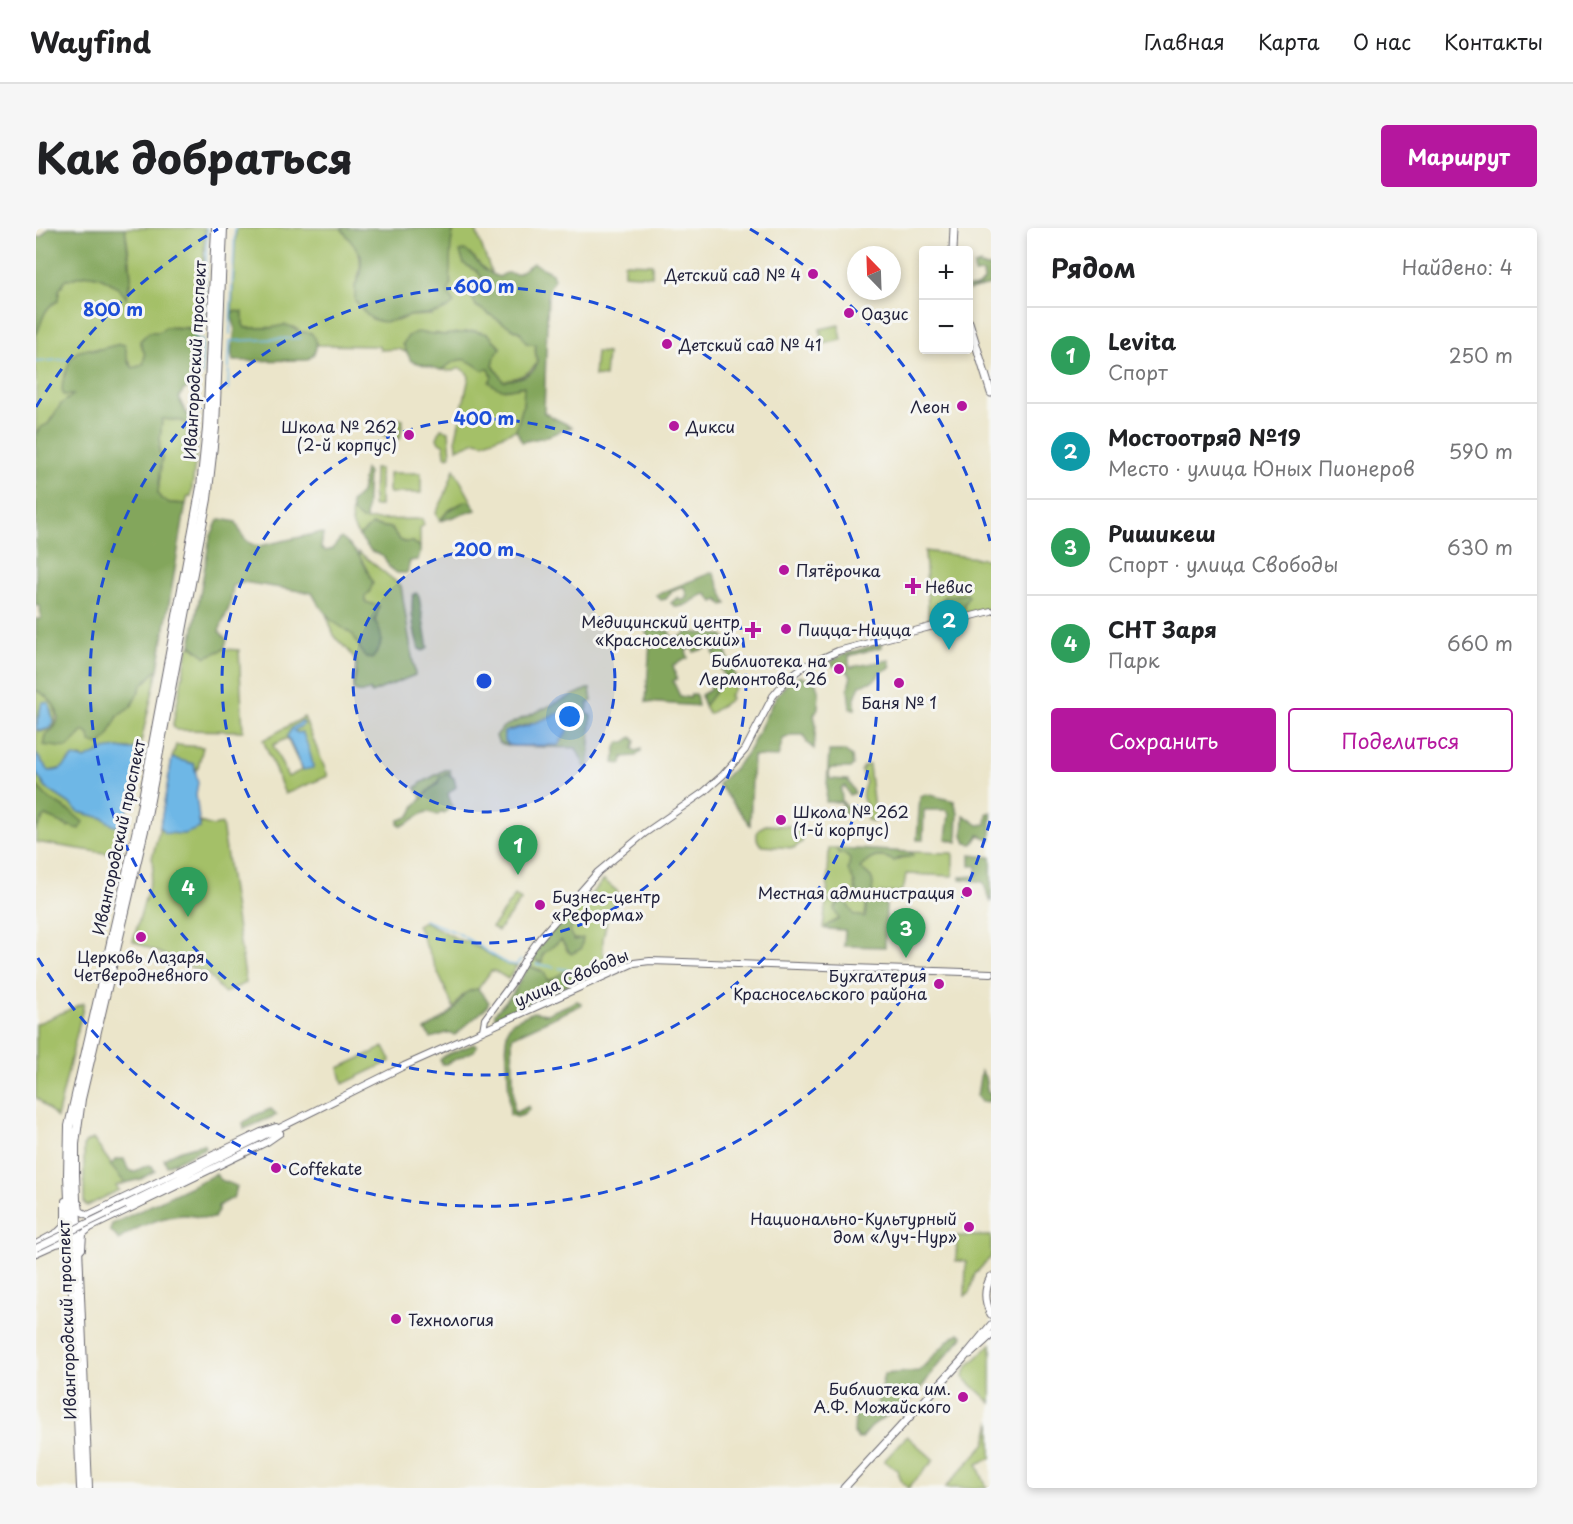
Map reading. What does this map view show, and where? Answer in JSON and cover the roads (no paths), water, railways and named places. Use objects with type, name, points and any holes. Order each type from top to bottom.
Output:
[{"type":"highway","name":"Ивангородский проспект","points":[[88,1488],[78,1253],[68,1138],[72,1106],[138,825],[201,487],[207,429],[216,228]]},
{"type":"highway","name":"Ивангородский проспект","points":[[81,1488],[72,1266],[72,1191],[75,1144],[79,1111],[145,826],[209,484],[215,428],[223,228]]},
{"type":"main road","points":[[953,246],[954,228]]},
{"type":"main road","points":[[973,335],[991,393]]},
{"type":"main road","points":[[483,1030],[485,1018],[511,984],[534,947],[567,906],[598,872],[621,852],[704,792],[723,775],[745,750],[778,689],[794,673],[817,659],[838,651],[991,611]]},
{"type":"main road","name":"улица Свободы","points":[[36,1246],[125,1205],[404,1066],[634,963],[650,961],[991,973]]},
{"type":"main road","name":"улица Свободы","points":[[36,1246],[64,1226],[66,1198],[72,1191],[79,1209],[88,1215],[261,1132],[294,1122]]},
{"type":"main road","name":"улица Свободы","points":[[78,1253],[82,1249],[83,1234],[90,1228],[267,1142],[294,1122]]},
{"type":"main road","points":[[36,1253],[65,1242],[70,1247],[72,1266]]},
{"type":"main road","points":[[991,1277],[985,1294],[991,1314]]},
{"type":"main road","points":[[844,1488],[963,1359],[991,1325]]},
{"type":"main road","points":[[963,1359],[991,1335]]},
{"type":"water","points":[[42,702],[49,703],[53,721],[51,728],[40,731],[36,728]]},
{"type":"water","points":[[559,713],[566,716],[569,728],[559,745],[515,746],[509,745],[504,740],[504,732],[527,726]]},
{"type":"water","points":[[302,721],[304,724],[294,731],[302,732],[313,768],[303,770],[287,736],[292,728]]},
{"type":"water","points":[[118,748],[139,750],[124,826],[114,826],[103,818],[79,812],[46,788],[36,773],[36,754],[49,771],[55,771],[74,757],[85,759],[104,750]]},
{"type":"water","points":[[172,758],[194,764],[198,783],[196,794],[200,828],[184,834],[164,833],[160,826]]},
{"type":"waterway","points":[[204,328],[207,228]]},
{"type":"waterway","points":[[230,334],[235,228]]},
{"type":"waterway","points":[[202,376],[202,340],[194,337],[195,322],[203,319]]},
{"type":"waterway","points":[[228,390],[230,341],[301,338]]},
{"type":"waterway","points":[[36,362],[67,359]]},
{"type":"waterway","points":[[424,920],[458,933],[507,964],[516,965],[521,960]]},
{"type":"waterway","points":[[536,964],[554,967]]},
{"type":"waterway","points":[[559,968],[580,972],[591,970]]},
{"type":"place","name":"Детский сад № 4","points":[[813,274]]},
{"type":"place","name":"Оазис","points":[[849,313]]},
{"type":"place","name":"Детский сад № 41","points":[[667,344]]},
{"type":"place","name":"Леон","points":[[962,406]]},
{"type":"place","name":"Дикси","points":[[674,426]]},
{"type":"place","name":"Школа № 262 (2-й корпус)","points":[[409,435]]},
{"type":"place","name":"Пятёрочка","points":[[784,570]]},
{"type":"place","name":"Невис","points":[[913,586]]},
{"type":"place","name":"Пицца-Ницца","points":[[786,629]]},
{"type":"place","name":"Медицинский центр «Красносельский»","points":[[753,630]]},
{"type":"place","name":"Мостоотряд №19","points":[[949,650]]},
{"type":"place","name":"Библиотека на Лермонтова, 26","points":[[839,669]]},
{"type":"place","name":"Баня № 1","points":[[899,683]]},
{"type":"place","name":"Школа № 262 (1-й корпус)","points":[[781,820]]},
{"type":"place","name":"Levita","points":[[518,875]]},
{"type":"place","name":"Местная администрация","points":[[967,892]]},
{"type":"place","name":"Бизнес-центр «Реформа»","points":[[540,905]]},
{"type":"place","name":"СНТ Заря","points":[[188,917]]},
{"type":"place","name":"Церковь Лазаря Четверодневного","points":[[141,937]]},
{"type":"place","name":"Ришикеш","points":[[906,958]]},
{"type":"place","name":"Бухгалтерия Красносельского района","points":[[939,984]]},
{"type":"place","name":"Coffekate","points":[[276,1168]]},
{"type":"place","name":"Национально-Культурный дом «Луч-Нур»","points":[[969,1227]]},
{"type":"place","name":"Технология","points":[[396,1319]]},
{"type":"place","name":"Библиотека им. А.Ф. Можайского","points":[[963,1397]]}]
